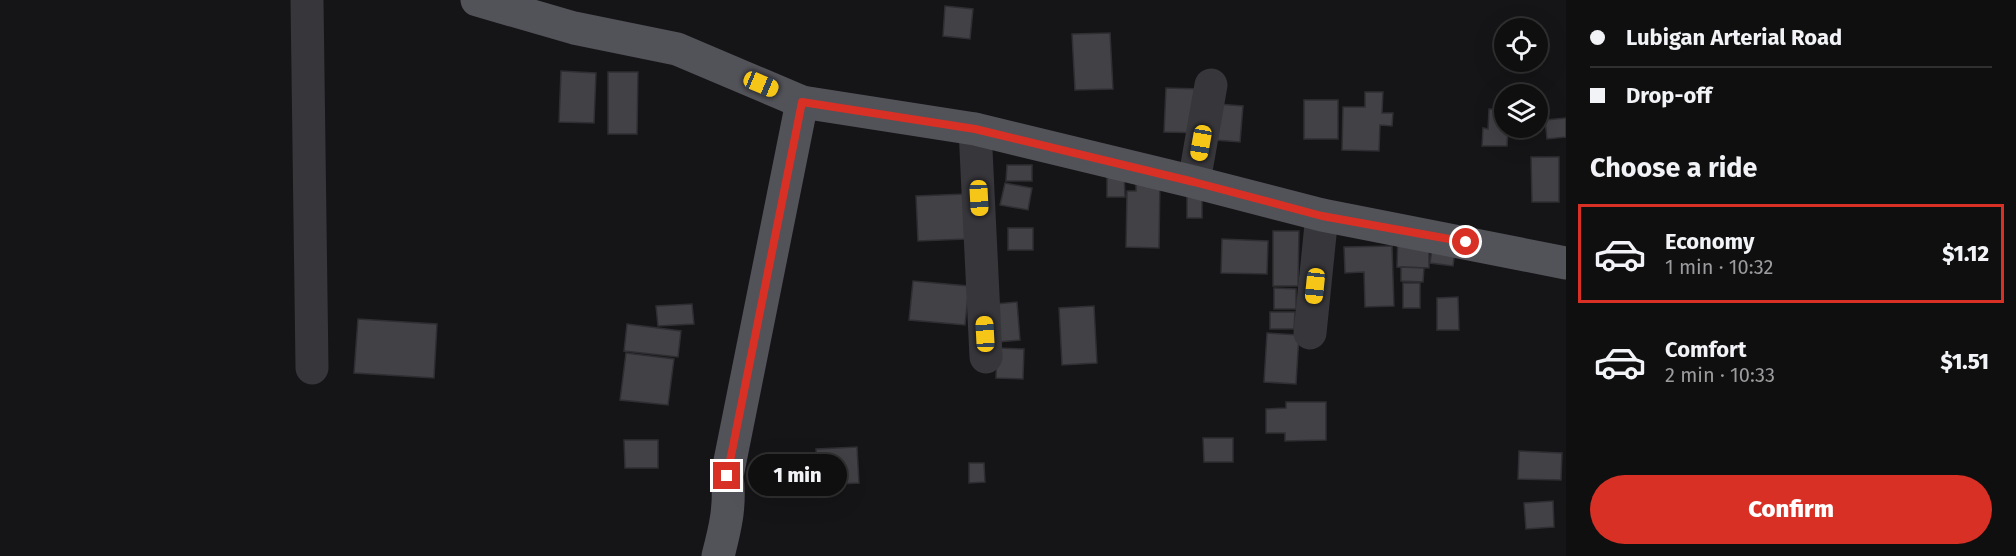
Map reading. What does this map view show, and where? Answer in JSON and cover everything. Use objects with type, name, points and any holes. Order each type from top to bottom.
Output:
[{"type":"main road","points":[[477,0],[574,28],[677,49],[802,102],[975,129],[1194,182],[1322,216],[1566,258]]},
{"type":"main road","points":[[699,556],[719,509],[730,494],[727,476],[802,102]]},
{"type":"main road","points":[[718,556],[719,509]]},
{"type":"street","points":[[307,0],[312,368]]},
{"type":"street","points":[[1194,182],[1211,85]]},
{"type":"street","points":[[975,129],[986,357]]},
{"type":"street","points":[[1310,333],[1322,216]]},
{"type":"building","points":[[945,6],[973,9],[970,39],[943,36]]},
{"type":"building","points":[[1110,33],[1113,89],[1075,90],[1072,34]]},
{"type":"building","points":[[561,71],[596,73],[594,123],[559,122]]},
{"type":"building","points":[[608,72],[638,72],[637,134],[608,134]]},
{"type":"building","points":[[1166,88],[1203,89],[1201,133],[1164,132]]},
{"type":"building","points":[[1365,92],[1383,92],[1382,113],[1393,113],[1392,126],[1380,125],[1379,151],[1342,150],[1343,107],[1365,107]]},
{"type":"building","points":[[1304,100],[1338,100],[1338,139],[1304,139]]},
{"type":"building","points":[[1218,104],[1243,106],[1240,142],[1215,140]]},
{"type":"building","points":[[1489,109],[1494,109],[1494,138],[1507,138],[1507,146],[1482,146],[1483,128],[1488,129]]},
{"type":"building","points":[[1566,118],[1566,137],[1547,139],[1548,120]]},
{"type":"building","points":[[1531,157],[1559,157],[1559,202],[1532,202]]},
{"type":"building","points":[[1007,165],[1032,165],[1032,181],[1006,181]]},
{"type":"building","points":[[1124,172],[1125,197],[1107,197],[1107,173]]},
{"type":"building","points":[[1136,180],[1160,180],[1159,248],[1126,247],[1127,191],[1136,191]]},
{"type":"building","points":[[1005,183],[1032,188],[1028,210],[1000,205]]},
{"type":"building","points":[[1187,185],[1202,185],[1202,218],[1187,218]]},
{"type":"building","points":[[964,194],[966,239],[918,241],[916,196]]},
{"type":"building","points":[[1008,228],[1033,228],[1033,250],[1008,250]]},
{"type":"building","points":[[1273,231],[1299,231],[1298,286],[1273,286]]},
{"type":"building","points":[[1398,232],[1429,232],[1429,268],[1397,267]]},
{"type":"building","points":[[1222,239],[1268,241],[1267,274],[1221,273]]},
{"type":"building","points":[[1433,241],[1456,243],[1453,266],[1430,263]]},
{"type":"building","points":[[1392,246],[1394,306],[1365,307],[1364,272],[1345,273],[1344,247]]},
{"type":"building","points":[[1401,267],[1424,268],[1423,282],[1401,281]]},
{"type":"building","points":[[913,281],[969,286],[965,325],[909,320]]},
{"type":"building","points":[[1403,283],[1420,283],[1420,308],[1403,308]]},
{"type":"building","points":[[1274,288],[1296,289],[1296,309],[1274,309]]},
{"type":"building","points":[[1458,297],[1459,330],[1437,330],[1437,298]]},
{"type":"building","points":[[1017,302],[1020,340],[998,342],[995,304]]},
{"type":"building","points":[[692,304],[694,324],[658,326],[656,306]]},
{"type":"building","points":[[1094,306],[1097,363],[1062,365],[1059,308]]},
{"type":"building","points":[[1270,312],[1295,312],[1294,329],[1270,329]]},
{"type":"building","points":[[358,319],[437,324],[434,378],[354,373]]},
{"type":"building","points":[[627,324],[681,331],[678,357],[624,351]]},
{"type":"building","points":[[1267,333],[1299,335],[1296,384],[1264,382]]},
{"type":"building","points":[[997,348],[1024,349],[1023,379],[996,378]]},
{"type":"building","points":[[626,353],[674,359],[668,405],[620,400]]},
{"type":"building","points":[[1286,402],[1326,402],[1326,440],[1285,441],[1285,433],[1266,433],[1266,409],[1286,408]]},
{"type":"building","points":[[1203,438],[1233,438],[1233,462],[1204,462]]},
{"type":"building","points":[[624,440],[658,440],[658,468],[625,468]]},
{"type":"building","points":[[857,447],[859,483],[818,485],[816,449]]},
{"type":"building","points":[[1519,451],[1562,453],[1561,480],[1518,479]]},
{"type":"building","points":[[969,463],[984,463],[985,482],[969,483]]},
{"type":"building","points":[[1553,501],[1554,527],[1526,529],[1524,503]]},
{"type":"route","points":[[727,476],[802,102],[975,129],[1091,159],[1194,182],[1322,216],[1466,242]]}]
